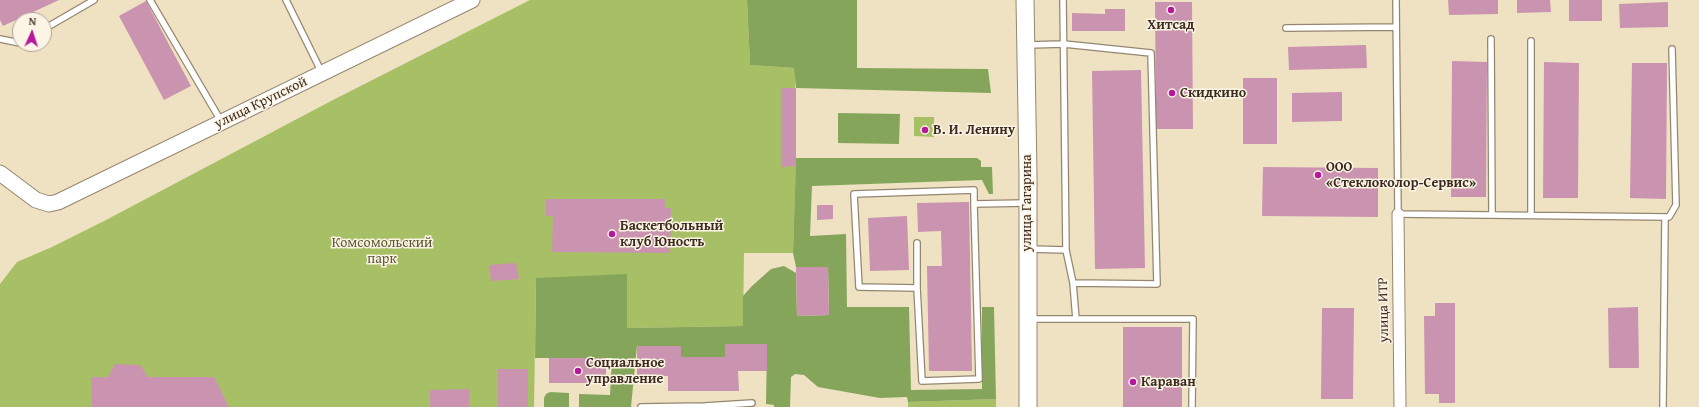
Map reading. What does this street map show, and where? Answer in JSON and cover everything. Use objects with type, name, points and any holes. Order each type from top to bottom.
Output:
[{"type":"main road","name":"улица Крупской","points":[[0,173],[36,200],[49,204],[58,202],[472,0]]},
{"type":"main road","name":"улица Гагарина","points":[[1025,0],[1028,203],[1028,407]]},
{"type":"street","name":"улица ИТР","points":[[1398,214],[1400,407]]},
{"type":"lane","points":[[52,24],[94,0]]},
{"type":"lane","points":[[150,0],[222,122]]},
{"type":"lane","points":[[286,0],[322,73]]},
{"type":"lane","points":[[1063,0],[1066,250],[1073,283],[1076,319]]},
{"type":"lane","points":[[1396,0],[1398,214],[1669,217],[1676,206],[1672,49]]},
{"type":"lane","points":[[1286,28],[1396,27]]},
{"type":"lane","points":[[0,39],[12,41]]},
{"type":"lane","points":[[1490,39],[1492,215]]},
{"type":"lane","points":[[1531,216],[1532,41]]},
{"type":"lane","points":[[1026,45],[1064,44],[1151,53],[1157,284],[1073,283]]},
{"type":"lane","points":[[917,243],[917,288],[922,381],[979,379],[974,190],[854,194],[859,287],[917,288]]},
{"type":"lane","points":[[974,204],[1028,203]]},
{"type":"lane","points":[[1663,407],[1665,217]]},
{"type":"lane","points":[[1028,250],[1066,250]]},
{"type":"lane","points":[[1028,319],[1193,319],[1192,407]]},
{"type":"lane","points":[[641,407],[705,407],[752,403]]},
{"type":"green space","name":"Комсомольский парк","points":[[530,0],[747,0],[750,65],[795,68],[796,166],[793,253],[744,253],[743,326],[627,328],[536,278],[534,407],[0,407],[0,284],[17,262],[52,247],[106,220],[331,101]]},
{"type":"green space","points":[[747,0],[857,0],[857,68],[988,69],[991,93],[796,88],[794,68],[750,65]]},
{"type":"green space","points":[[838,113],[900,114],[899,144],[838,143]]},
{"type":"green space","points":[[914,117],[934,117],[934,137],[914,136]]},
{"type":"green space","points":[[796,158],[977,158],[981,161],[981,167],[992,167],[993,194],[989,194],[982,180],[812,186],[810,236],[846,234],[847,307],[909,307],[911,390],[982,389],[982,307],[994,307],[996,399],[908,402],[907,397],[880,398],[818,387],[804,375],[795,374],[791,377],[790,407],[774,407],[774,405],[766,404],[767,344],[725,344],[725,357],[681,357],[681,346],[637,346],[631,407],[579,407],[579,394],[610,395],[612,358],[535,358],[536,278],[627,274],[627,328],[743,326],[743,296],[771,269],[784,266],[796,273],[797,316],[829,315],[828,267],[796,267],[793,253]]},
{"type":"green space","points":[[550,392],[569,393],[569,407],[544,407],[544,398],[546,394]]},
{"type":"green space","points":[[996,399],[996,407],[908,407],[908,402]]},
{"type":"building","points":[[0,0],[59,0],[33,12],[12,12],[12,22],[3,26],[0,20]]},
{"type":"building","points":[[1448,0],[1498,0],[1498,14],[1449,15]]},
{"type":"building","points":[[1517,0],[1550,0],[1551,12],[1517,13]]},
{"type":"building","points":[[1569,0],[1602,0],[1602,21],[1569,21]]},
{"type":"building","points":[[146,1],[191,86],[164,100],[119,16]]},
{"type":"building","points":[[1155,2],[1192,2],[1193,129],[1156,129]]},
{"type":"building","points":[[1668,2],[1668,27],[1620,28],[1619,4]]},
{"type":"building","points":[[1105,9],[1125,9],[1125,31],[1072,31],[1072,13],[1105,14]]},
{"type":"building","points":[[1366,45],[1367,68],[1289,70],[1288,47]]},
{"type":"building","points":[[1452,61],[1487,62],[1486,197],[1451,197]]},
{"type":"building","points":[[1544,62],[1579,63],[1578,198],[1543,198]]},
{"type":"building","points":[[1632,63],[1667,63],[1666,199],[1630,198]]},
{"type":"building","points":[[1141,70],[1145,268],[1095,269],[1092,71]]},
{"type":"building","points":[[1243,78],[1277,78],[1277,144],[1243,144]]},
{"type":"building","points":[[781,88],[796,88],[796,166],[781,167]]},
{"type":"building","points":[[1342,92],[1342,121],[1292,122],[1292,93]]},
{"type":"building","points":[[1263,167],[1378,168],[1378,217],[1262,216]]},
{"type":"building","name":"Баскетбольный клуб Юность","points":[[546,199],[665,199],[665,208],[671,208],[670,253],[552,252],[553,216],[546,216]]},
{"type":"building","points":[[969,202],[972,371],[929,371],[927,266],[942,266],[941,231],[918,232],[917,203]]},
{"type":"building","points":[[817,205],[833,205],[833,219],[817,220]]},
{"type":"building","points":[[907,216],[909,270],[870,271],[868,218]]},
{"type":"building","points":[[516,263],[519,279],[491,281],[489,265]]},
{"type":"building","points":[[796,267],[828,267],[829,315],[797,316]]},
{"type":"building","points":[[1435,303],[1455,303],[1455,403],[1439,403],[1439,394],[1425,394],[1424,316],[1435,316]]},
{"type":"building","points":[[1638,307],[1639,368],[1609,368],[1608,308]]},
{"type":"building","points":[[1322,308],[1354,308],[1353,399],[1321,399]]},
{"type":"building","points":[[1123,327],[1182,327],[1182,407],[1123,407]]},
{"type":"building","points":[[725,344],[767,344],[767,371],[738,371],[739,391],[668,391],[668,376],[637,376],[637,346],[681,346],[681,357],[725,357]]},
{"type":"building","name":"Социальное управление","points":[[549,358],[606,358],[606,383],[549,383]]},
{"type":"building","points":[[115,364],[140,365],[148,377],[214,377],[229,407],[92,407],[91,377],[108,377]]},
{"type":"building","points":[[498,369],[528,369],[528,407],[498,407]]},
{"type":"building","points":[[469,389],[469,407],[430,407],[430,390]]},
{"type":"place","name":"Хитсад","points":[[1171,10]]},
{"type":"place","name":"Скидкино","points":[[1172,93]]},
{"type":"place","name":"В. И. Ленину","points":[[925,130]]},
{"type":"place","name":"ООО «Стеклоколор-Сервис»","points":[[1318,175]]},
{"type":"place","name":"Баскетбольный клуб Юность","points":[[612,234]]},
{"type":"place","name":"Социальное управление","points":[[578,371]]},
{"type":"place","name":"Караван","points":[[1133,382]]}]
